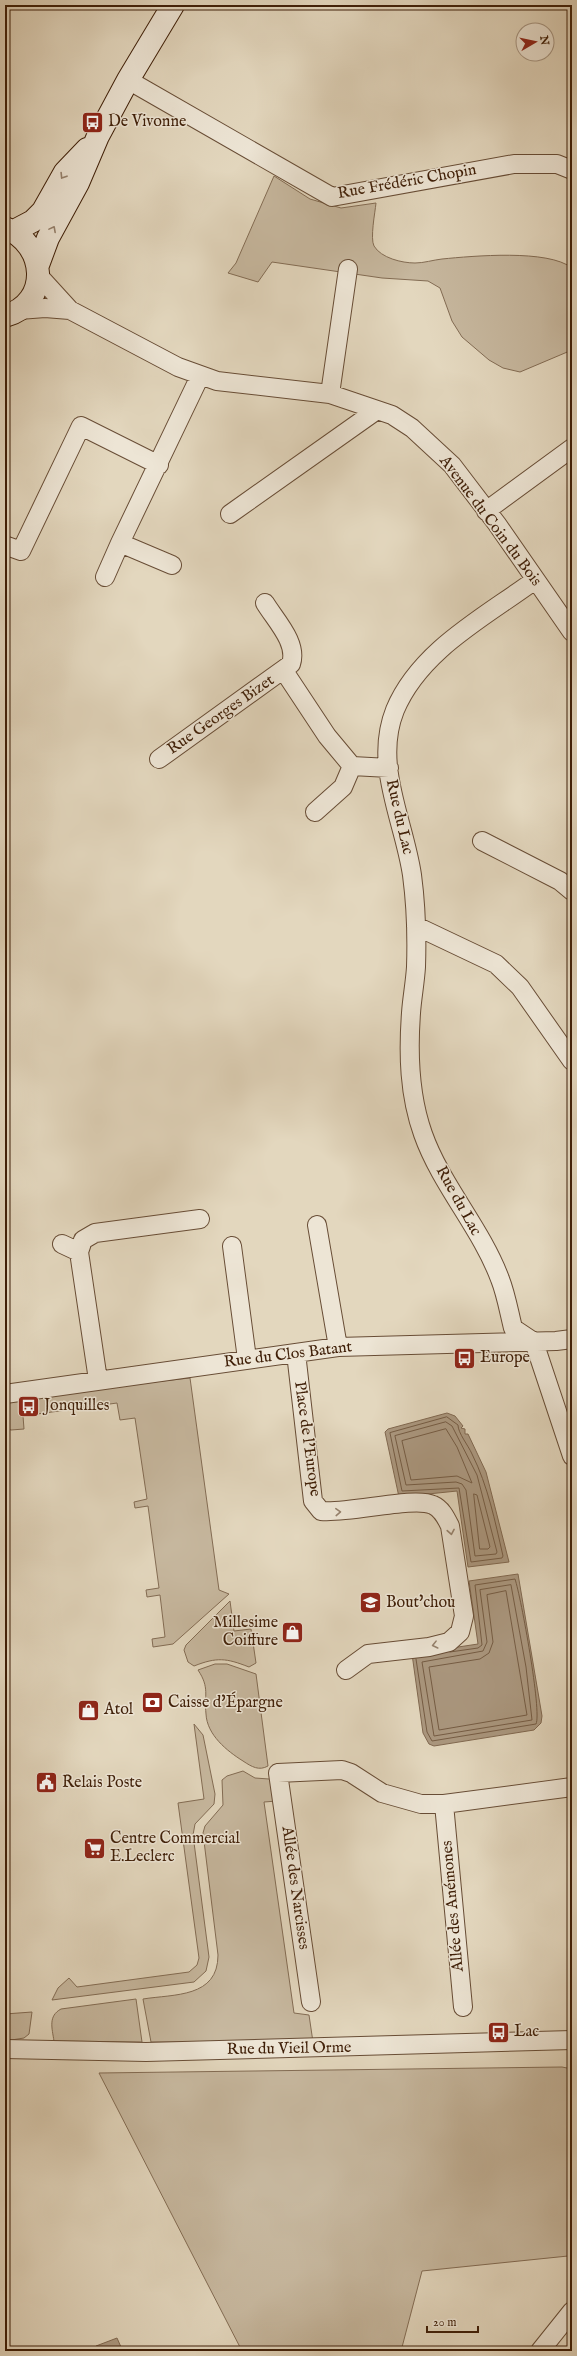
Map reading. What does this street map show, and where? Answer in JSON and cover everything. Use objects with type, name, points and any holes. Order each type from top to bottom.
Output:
[{"type":"main road","points":[[12,313],[29,300],[36,289],[39,271],[48,238],[78,183],[98,136],[128,80],[172,5]]},
{"type":"main road","points":[[10,230],[33,221],[43,211],[65,172],[98,136]]},
{"type":"main road","points":[[10,230],[26,240],[34,252],[39,271]]},
{"type":"street","name":"Rue Frédéric Chopin","points":[[128,80],[332,197],[514,164],[557,164],[572,170]]},
{"type":"street","points":[[330,394],[348,269]]},
{"type":"street","name":"Avenue du Coin du Bois","points":[[39,271],[70,310]]},
{"type":"street","name":"Avenue du Coin du Bois","points":[[12,313],[45,308],[70,310],[178,367],[217,382],[330,394],[392,415],[417,433],[452,464],[572,632]]},
{"type":"street","points":[[105,576],[200,376]]},
{"type":"street","points":[[230,514],[377,410]]},
{"type":"street","points":[[5,549],[7,546],[21,551],[81,426],[159,465]]},
{"type":"street","points":[[486,510],[572,448]]},
{"type":"street","points":[[120,543],[172,565]]},
{"type":"street","name":"Rue du Lac","points":[[534,1342],[513,1328],[500,1278],[443,1177],[423,1134],[414,1101],[408,1056],[416,968],[416,926],[412,874],[404,834],[390,789],[386,743],[395,711],[411,680],[435,654],[535,580]]},
{"type":"street","name":"Rue Georges Bizet","points":[[158,759],[284,671],[291,664],[294,657],[292,645],[265,603]]},
{"type":"street","name":"Rue Georges Bizet","points":[[284,671],[327,736],[352,766]]},
{"type":"street","points":[[315,812],[343,787],[352,766],[388,768]]},
{"type":"street","points":[[482,841],[560,881],[572,891]]},
{"type":"street","points":[[416,926],[496,964],[520,987],[572,1062]]},
{"type":"street","points":[[98,1380],[79,1252],[83,1240],[95,1233],[200,1219]]},
{"type":"street","points":[[317,1225],[338,1347]]},
{"type":"street","points":[[62,1244],[79,1252]]},
{"type":"street","points":[[232,1246],[247,1359]]},
{"type":"street","name":"Rue du Clos Batant","points":[[5,1394],[338,1347],[534,1342],[572,1339]]},
{"type":"street","points":[[534,1342],[572,1456]]},
{"type":"street","name":"Place de l'Europe","points":[[296,1353],[313,1501],[321,1511],[336,1513],[419,1502],[433,1505],[444,1514],[450,1526],[464,1616],[460,1632],[449,1642],[430,1647],[368,1654],[346,1670]]},
{"type":"street","name":"Allée des Narcisses","points":[[311,2002],[278,1773],[342,1770],[352,1773],[382,1793],[394,1798],[421,1804],[444,1804]]},
{"type":"street","points":[[444,1804],[572,1787]]},
{"type":"street","name":"Allée des Anémones","points":[[444,1804],[462,2007]]},
{"type":"street","name":"Rue du Vieil Orme","points":[[5,2049],[146,2052],[572,2040]]},
{"type":"street","points":[[540,2351],[572,2311]]},
{"type":"shaded area","points":[[274,176],[310,199],[341,208],[376,203],[373,232],[374,246],[382,254],[392,259],[404,262],[422,263],[472,256],[510,255],[546,258],[561,262],[572,268],[572,350],[520,372],[503,368],[489,360],[462,337],[452,321],[440,288],[428,281],[382,278],[272,262],[258,282],[228,273],[236,263]]},
{"type":"shaded area","points":[[190,1378],[219,1590],[229,1594],[173,1644],[153,1647],[152,1639],[165,1637],[160,1595],[147,1597],[146,1590],[159,1588],[148,1506],[135,1508],[134,1502],[147,1499],[135,1418],[120,1420],[117,1403],[23,1416],[24,1429],[11,1430],[5,1428],[5,1405],[11,1401],[116,1386]]},
{"type":"shaded area","points":[[230,1601],[234,1631],[251,1629],[256,1663],[249,1667],[228,1660],[215,1660],[194,1666],[188,1662],[184,1650],[186,1645]]},
{"type":"shaded area","points":[[215,1664],[227,1664],[256,1674],[268,1766],[262,1768],[252,1767],[219,1742],[210,1729],[207,1722],[206,1692],[204,1682],[198,1670]]},
{"type":"shaded area","points":[[194,1724],[203,1735],[215,1794],[214,1804],[195,1824],[193,1835],[209,1957],[206,1971],[194,1982],[52,2000],[58,1988],[69,1978],[77,1987],[189,1972],[197,1965],[199,1958],[178,1803],[204,1799]]},
{"type":"shaded area","points":[[243,1771],[255,1778],[269,1779],[275,1784],[277,1801],[264,1802],[294,2013],[309,2015],[313,2042],[151,2042],[143,1999],[192,1991],[211,1979],[216,1969],[218,1955],[203,1833],[205,1826],[223,1805],[222,1780],[227,1776]]},
{"type":"shaded area","points":[[136,1999],[142,2042],[54,2041],[52,2023],[54,2015],[61,2009]]},
{"type":"shaded area","points":[[32,2012],[29,2034],[24,2038],[5,2041],[5,2014]]},
{"type":"shaded area","points":[[562,2067],[572,2069],[572,2259],[568,2256],[422,2271],[401,2351],[242,2351],[99,2073]]},
{"type":"water","points":[[447,1413],[455,1416],[463,1426],[461,1428],[465,1429],[465,1434],[468,1434],[486,1472],[509,1562],[468,1567],[457,1491],[399,1497],[385,1432],[388,1429]]},
{"type":"water","points":[[518,1574],[542,1716],[541,1723],[534,1730],[434,1746],[429,1744],[423,1733],[412,1654],[478,1644],[469,1581]]},
{"type":"water","points":[[117,2338],[121,2347],[110,2351],[98,2351],[96,2346]]},
{"type":"place","name":"De Vivonne","points":[[93,122]]},
{"type":"place","name":"Europe","points":[[464,1358]]},
{"type":"place","name":"Jonquilles","points":[[29,1406]]},
{"type":"place","name":"Bout'chou","points":[[370,1603]]},
{"type":"place","name":"Millesime Coiffure","points":[[293,1632]]},
{"type":"place","name":"Caisse d'Épargne","points":[[152,1703]]},
{"type":"place","name":"Atol","points":[[88,1710]]},
{"type":"place","name":"Relais Poste","points":[[47,1783]]},
{"type":"place","name":"Centre Commercial E.Leclerc","points":[[95,1848]]},
{"type":"place","name":"Lac","points":[[499,2032]]}]
